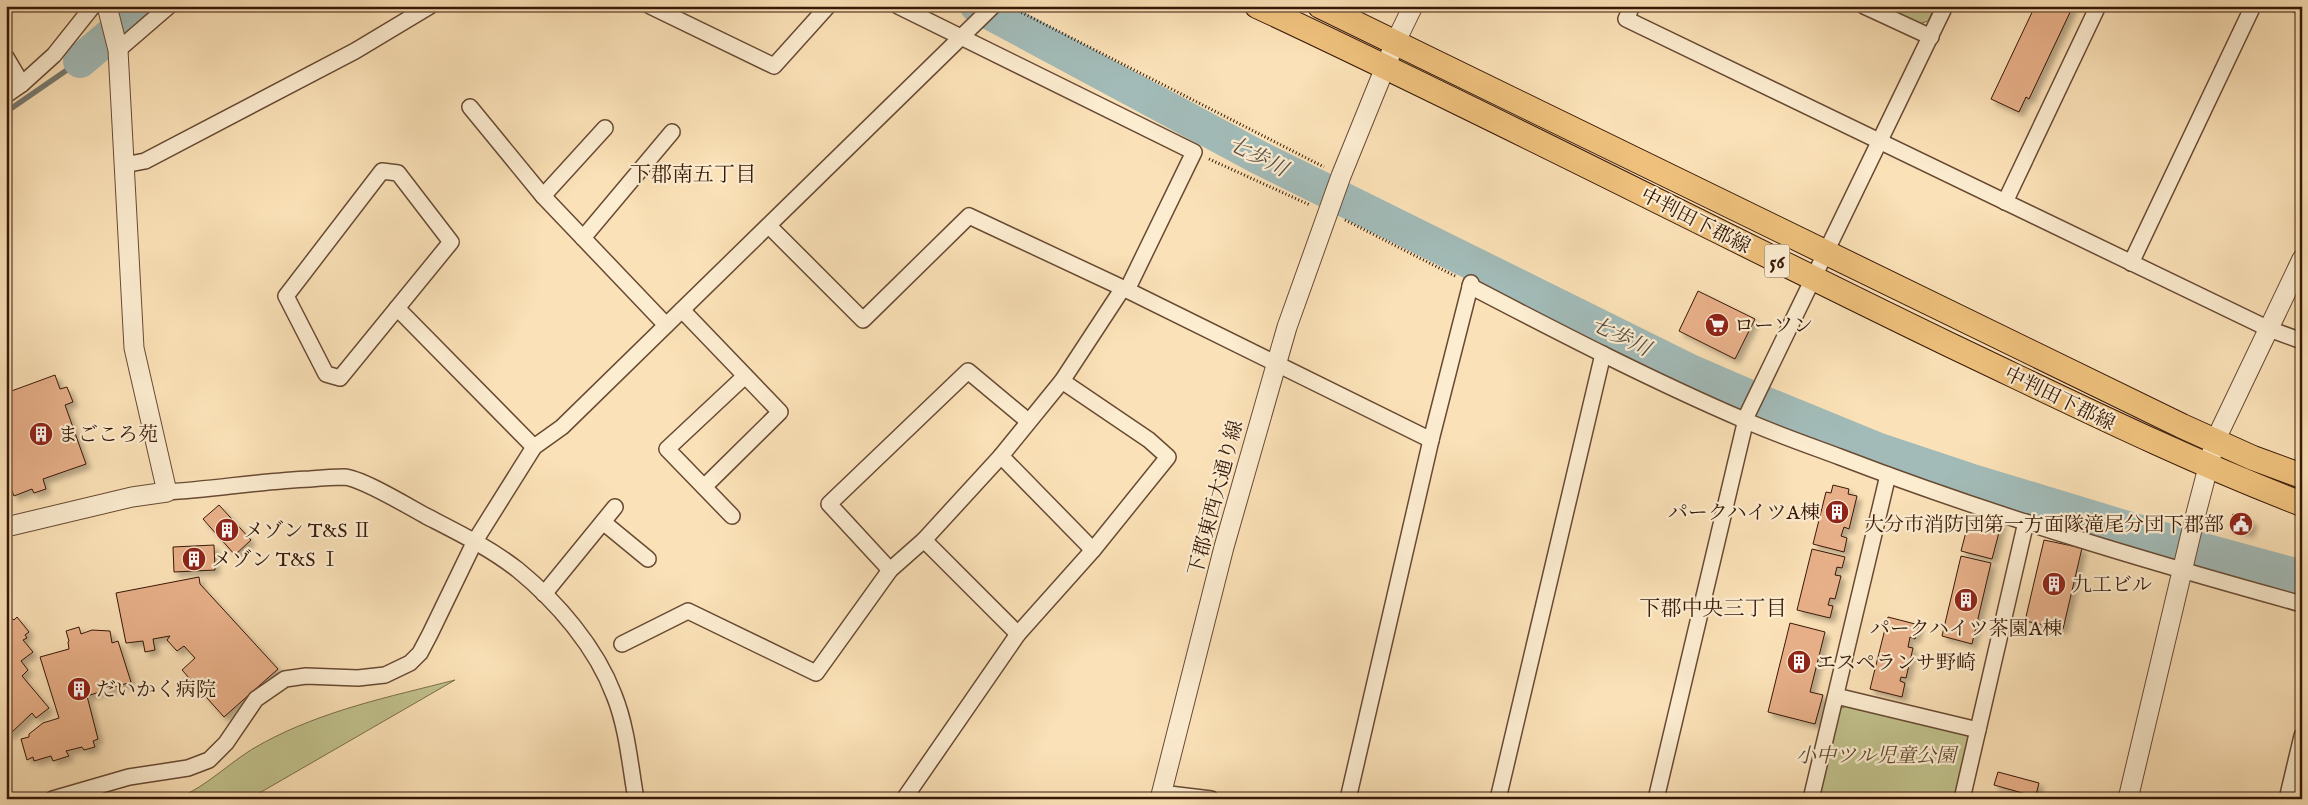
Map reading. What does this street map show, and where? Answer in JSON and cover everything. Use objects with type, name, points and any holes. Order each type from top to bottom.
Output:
[{"type":"main road","name":"中判田下郡線","points":[[1257,6],[1385,66],[1814,279],[2166,449],[2302,504]]},
{"type":"main road","name":"中判田下郡線","points":[[1320,6],[2215,441],[2302,476]]},
{"type":"street","points":[[6,95],[22,84],[54,55],[93,6]]},
{"type":"street","points":[[117,48],[169,6]]},
{"type":"street","points":[[124,166],[145,161],[355,51],[430,6]]},
{"type":"street","points":[[650,6],[774,66],[828,6]]},
{"type":"street","points":[[622,644],[688,612],[816,673],[890,570],[924,540],[1001,456],[1062,381],[1125,289],[1194,152],[966,34],[898,6]]},
{"type":"street","points":[[53,799],[129,778],[188,768],[209,760],[226,743],[256,699],[285,679],[306,676],[358,678],[385,675],[406,666],[415,659],[424,645],[474,541],[534,447],[562,427],[993,6]]},
{"type":"street","points":[[1385,66],[1413,6]]},
{"type":"street","points":[[1632,6],[1626,19],[2269,329],[2302,341]]},
{"type":"street","points":[[1864,6],[1931,37]]},
{"type":"street","points":[[1656,799],[1747,418],[1946,6]]},
{"type":"street","points":[[2005,202],[2098,6]]},
{"type":"street","points":[[2131,263],[2253,6]]},
{"type":"street","points":[[109,12],[117,48],[134,348],[167,492]]},
{"type":"street","points":[[6,57],[22,84]]},
{"type":"street","name":"下郡東西大通り線","points":[[1160,796],[1224,547],[1276,364],[1298,294],[1336,216],[1342,176],[1385,66]]},
{"type":"street","points":[[470,107],[543,196],[666,325]]},
{"type":"street","points":[[543,196],[605,128]]},
{"type":"street","points":[[583,238],[672,132]]},
{"type":"street","points":[[382,171],[398,173],[451,242],[397,308],[340,378],[326,374],[286,296],[382,171]]},
{"type":"street","points":[[769,226],[863,320],[969,216],[1125,289],[1431,440]]},
{"type":"street","points":[[2128,799],[2215,441],[2302,259]]},
{"type":"street","points":[[1348,799],[1431,440],[1470,285],[1603,354],[1747,418],[1888,475],[2026,522],[2302,604]]},
{"type":"street","points":[[397,308],[534,447]]},
{"type":"street","points":[[682,310],[780,412],[704,487]]},
{"type":"street","points":[[1498,799],[1603,354]]},
{"type":"street","points":[[890,570],[829,504],[968,372],[1028,421]]},
{"type":"street","points":[[732,516],[668,449],[745,376]]},
{"type":"street","points":[[904,799],[1018,634],[1093,550],[1168,457],[1149,440],[1062,381]]},
{"type":"street","points":[[1001,456],[1093,550]]},
{"type":"street","points":[[1811,799],[1888,475]]},
{"type":"street","points":[[6,526],[132,497],[167,492],[204,490],[261,481],[346,477],[379,491],[474,541],[517,570],[544,594],[579,634],[599,664],[614,695],[624,729],[636,799]]},
{"type":"street","points":[[544,594],[615,507]]},
{"type":"street","points":[[602,522],[648,558]]},
{"type":"street","points":[[1962,799],[2026,522]]},
{"type":"street","points":[[924,540],[1018,634]]},
{"type":"street","points":[[1836,696],[1978,730]]},
{"type":"street","points":[[2287,799],[2302,736]]},
{"type":"street","points":[[1160,796],[1212,799]]},
{"type":"path","points":[[1008,6],[1324,167]]},
{"type":"path","points":[[2281,6],[2302,16]]},
{"type":"path","points":[[1194,152],[1310,205]]},
{"type":"path","points":[[1336,216],[1470,285]]},
{"type":"green space","points":[[1882,6],[1935,6],[1928,21],[1919,24]]},
{"type":"green space","points":[[455,680],[249,799],[176,799],[210,780],[252,749],[309,722],[381,699]]},
{"type":"green space","name":"小中ツル児童公園","points":[[1850,704],[1963,730],[1969,737],[1954,799],[1819,799],[1840,709]]},
{"type":"building","points":[[2035,6],[2073,6],[2029,99],[2026,97],[2019,112],[1991,99]]},
{"type":"building","name":"ローソン","points":[[1698,291],[1755,319],[1735,359],[1679,331]]},
{"type":"building","name":"まごころ苑","points":[[55,375],[60,389],[67,387],[73,402],[65,405],[86,464],[43,479],[46,489],[34,493],[32,489],[14,496],[6,476],[6,393]]},
{"type":"building","name":"パークハイツA棟","points":[[1833,485],[1849,489],[1848,494],[1857,496],[1849,529],[1844,527],[1841,536],[1847,538],[1844,552],[1813,544],[1826,492],[1831,493]]},
{"type":"building","name":"メゾン T&S Ⅱ","points":[[219,505],[251,540],[235,555],[203,519]]},
{"type":"building","points":[[1971,513],[2002,521],[1992,559],[1961,551]]},
{"type":"building","name":"大分市消防団第一方面隊滝尾分団下郡部","points":[[2233,514],[2253,521],[2249,533],[2229,526]]},
{"type":"building","name":"九工ビル","points":[[2044,540],[2082,548],[2063,629],[2025,621]]},
{"type":"building","name":"メゾン T&S Ⅰ","points":[[214,545],[215,570],[174,572],[173,547]]},
{"type":"building","points":[[1812,549],[1845,557],[1842,568],[1837,567],[1835,575],[1841,576],[1835,599],[1830,598],[1828,605],[1833,606],[1830,618],[1797,610]]},
{"type":"building","name":"パークハイツ茶園A棟","points":[[1961,556],[1991,563],[1972,644],[1942,636]]},
{"type":"building","points":[[199,577],[200,584],[278,669],[224,717],[182,670],[195,658],[184,646],[177,651],[167,640],[170,636],[153,639],[155,650],[145,652],[143,641],[126,643],[116,593]]},
{"type":"building","points":[[10,617],[14,620],[17,617],[29,632],[25,635],[27,638],[23,640],[33,652],[21,661],[28,670],[22,676],[49,708],[36,718],[32,713],[9,735],[6,731],[6,620]]},
{"type":"building","points":[[1888,617],[1919,625],[1915,639],[1910,637],[1908,647],[1913,648],[1906,678],[1901,677],[1900,681],[1905,683],[1902,697],[1870,689]]},
{"type":"building","name":"エスペランサ野崎","points":[[1790,623],[1825,632],[1810,692],[1823,695],[1815,724],[1768,712]]},
{"type":"building","name":"だいかく病院","points":[[79,627],[81,634],[92,630],[110,631],[112,643],[118,641],[131,682],[87,696],[98,739],[93,741],[95,747],[84,750],[82,747],[66,751],[69,756],[53,761],[51,756],[34,761],[33,757],[27,760],[21,739],[29,737],[29,734],[43,723],[59,718],[40,657],[69,649],[66,631]]},
{"type":"building","points":[[1998,772],[2039,783],[2035,799],[2025,799],[2026,794],[1994,785]]},
{"type":"waterway","name":"七歩川","points":[[80,61],[145,6]]},
{"type":"waterway","name":"七歩川","points":[[977,6],[1258,157],[1688,370],[1769,405],[1879,450],[1969,480],[2170,541],[2302,577]]},
{"type":"waterway","points":[[6,112],[80,61],[80,51]]},
{"type":"place","name":"ローソン","points":[[1717,325]]},
{"type":"place","name":"まごころ苑","points":[[41,434]]},
{"type":"place","name":"パークハイツA棟","points":[[1837,512]]},
{"type":"place","name":"大分市消防団第一方面隊滝尾分団下郡部","points":[[2241,524]]},
{"type":"place","name":"メゾン T&S Ⅱ","points":[[227,530]]},
{"type":"place","name":"メゾン T&S Ⅰ","points":[[194,559]]},
{"type":"place","name":"九工ビル","points":[[2054,584]]},
{"type":"place","name":"パークハイツ茶園A棟","points":[[1966,600]]},
{"type":"place","name":"エスペランサ野崎","points":[[1799,662]]},
{"type":"place","name":"だいかく病院","points":[[79,689]]},
{"type":"district","name":"下郡南五丁目","points":[[693,174]]},
{"type":"district","name":"下郡中央三丁目","points":[[1713,608]]}]
